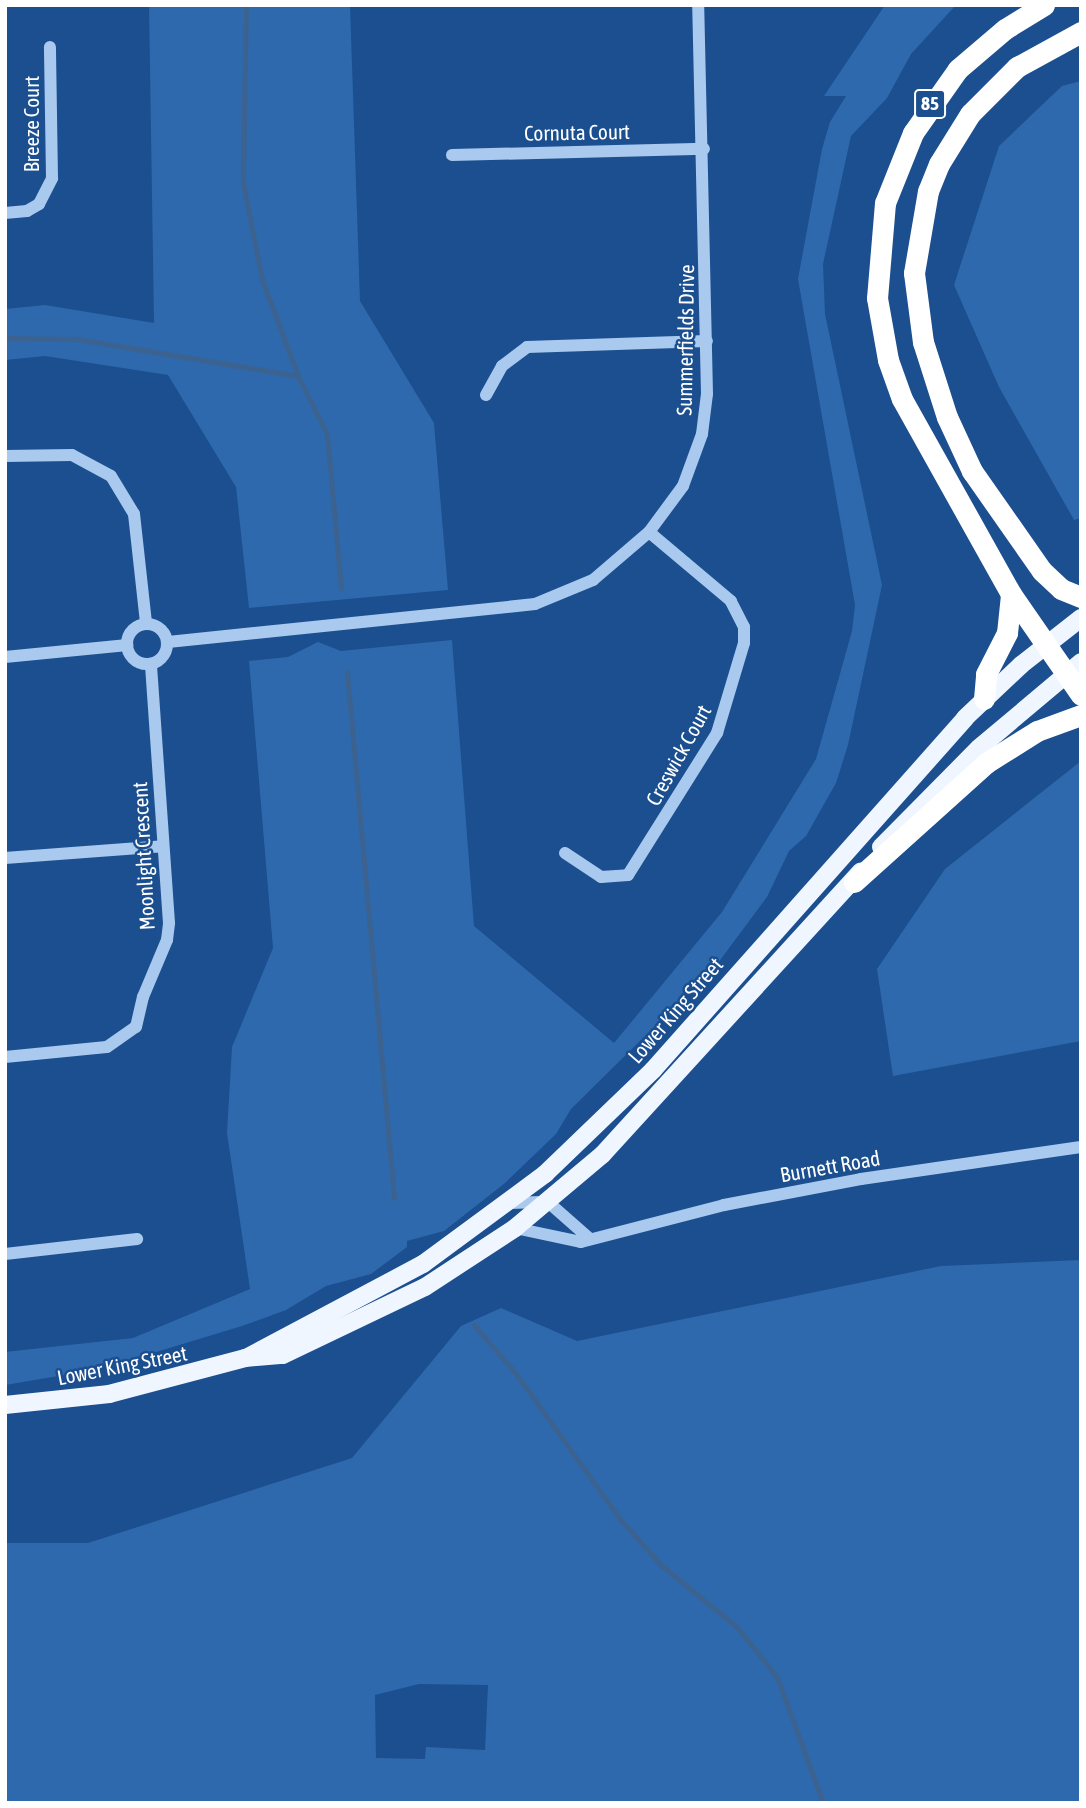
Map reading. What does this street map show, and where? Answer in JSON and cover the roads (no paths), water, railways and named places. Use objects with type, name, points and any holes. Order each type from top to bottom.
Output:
[{"type":"highway","name":"85","points":[[1044,5],[981,47],[939,92],[892,178],[878,246],[877,298],[894,379],[1011,594],[1045,646],[1072,669]]},
{"type":"highway","points":[[1081,32],[1017,67],[964,122],[928,191],[914,273],[923,342],[947,417],[972,471],[1042,571],[1061,589],[1081,597]]},
{"type":"highway","points":[[984,699],[986,674],[1006,639],[1011,594]]},
{"type":"highway","points":[[1072,669],[1081,695]]},
{"type":"highway","points":[[854,882],[986,763],[1037,732],[1081,715]]},
{"type":"main road","name":"Lower King Street","points":[[245,1359],[392,1282],[510,1203],[653,1070],[984,699],[1081,618]]},
{"type":"main road","name":"Lower King Street","points":[[5,1405],[132,1390],[245,1359],[283,1355],[340,1331],[425,1287],[515,1228],[548,1202],[645,1113],[854,882],[867,861],[938,787],[1072,669]]},
{"type":"street","name":"Summerfields Drive","points":[[168,642],[535,604],[593,580],[649,532],[683,486],[694,459],[707,394],[704,149],[698,5]]},
{"type":"street","name":"Breeze Court","points":[[5,213],[27,211],[39,204],[52,178],[50,47]]},
{"type":"street","name":"Cornuta Court","points":[[452,155],[704,149]]},
{"type":"street","points":[[486,395],[502,366],[527,347],[707,341]]},
{"type":"street","points":[[5,456],[72,455],[111,476],[134,514],[146,623]]},
{"type":"street","name":"Creswick Court","points":[[565,853],[601,877],[628,875],[637,865],[717,733],[744,643],[744,627],[731,601],[649,532]]},
{"type":"street","points":[[146,623],[158,626],[168,642],[162,659],[150,664],[137,662],[127,645],[130,633],[146,623]]},
{"type":"street","points":[[5,657],[127,645]]},
{"type":"street","name":"Moonlight Crescent","points":[[5,1057],[107,1047],[134,1032],[167,940],[150,664]]},
{"type":"street","points":[[5,858],[163,846]]},
{"type":"street","name":"Burnett Road","points":[[515,1228],[568,1240],[590,1239],[724,1205],[861,1179],[1081,1147]]},
{"type":"street","points":[[510,1203],[548,1202],[590,1239]]},
{"type":"street","points":[[5,1254],[137,1239]]},
{"type":"waterway","points":[[246,5],[243,183],[262,280],[298,376],[327,434],[341,588]]},
{"type":"waterway","points":[[5,338],[77,339],[298,376]]},
{"type":"waterway","points":[[347,672],[394,1198]]},
{"type":"waterway","points":[[474,1325],[517,1375],[620,1519],[661,1565],[737,1627],[777,1677],[823,1803]]}]
